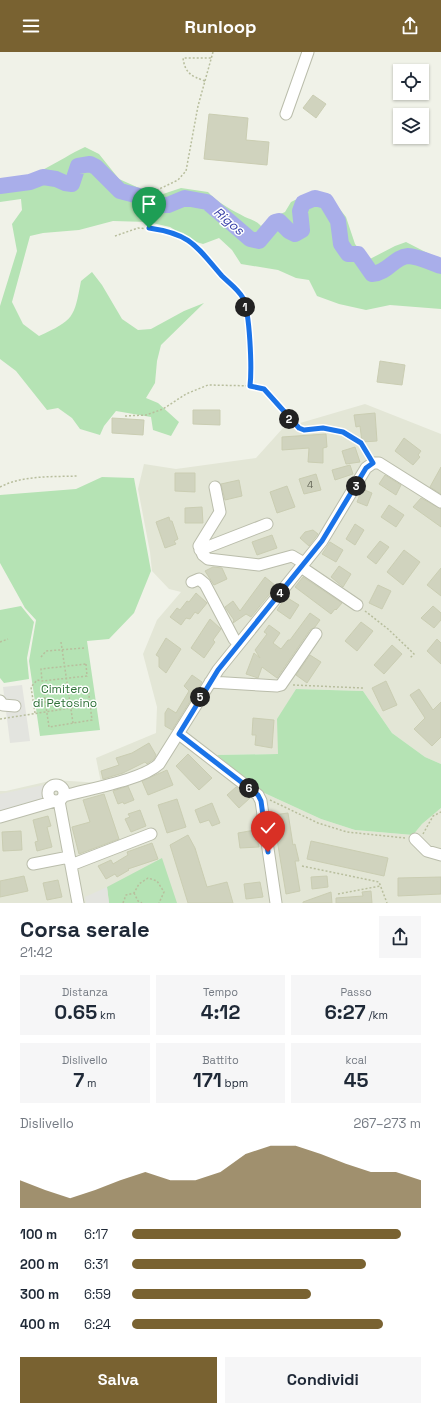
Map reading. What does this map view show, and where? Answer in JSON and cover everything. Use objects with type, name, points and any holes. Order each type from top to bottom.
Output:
[{"type":"street","points":[[286,114],[308,52]]},
{"type":"street","points":[[0,817],[60,796],[136,777],[155,768],[179,734],[210,682],[322,541],[366,468],[373,463],[379,463],[387,467],[441,502]]},
{"type":"street","points":[[215,487],[220,512],[200,542],[200,550],[208,559],[259,565],[292,556],[357,605]]},
{"type":"street","points":[[200,550],[267,524]]},
{"type":"street","points":[[192,582],[199,579],[205,584],[234,639],[239,644]]},
{"type":"street","points":[[210,682],[281,685],[316,634]]},
{"type":"street","points":[[0,701],[3,705],[15,706]]},
{"type":"street","points":[[179,734],[258,795],[261,801],[276,903]]},
{"type":"street","points":[[60,796],[78,903]]},
{"type":"street","points":[[33,864],[70,861],[151,834]]},
{"type":"street","points":[[417,841],[428,851],[441,855]]},
{"type":"path","points":[[153,192],[178,180],[186,171],[198,106],[213,52]]},
{"type":"path","points":[[205,81],[190,76],[184,68],[183,58],[211,58]]},
{"type":"path","points":[[115,236],[138,228],[170,231],[186,238],[196,246],[235,288],[243,299],[246,315],[249,337],[250,386]]},
{"type":"path","points":[[126,416],[146,415],[163,409],[186,394],[208,385],[250,386],[264,389],[299,428],[304,430],[323,428],[343,432],[361,443],[373,463]]},
{"type":"path","points":[[0,487],[10,482],[33,478],[77,476]]},
{"type":"path","points":[[357,605],[388,629],[414,654],[410,658]]},
{"type":"path","points":[[0,642],[8,639]]},
{"type":"path","points":[[61,642],[73,723]]},
{"type":"path","points":[[41,657],[46,651],[84,648]]},
{"type":"path","points":[[42,681],[41,669],[86,664],[87,676],[42,681],[37,680],[31,686],[35,713],[90,705]]},
{"type":"path","points":[[295,685],[363,688]]},
{"type":"path","points":[[88,688],[90,705],[92,720],[49,727],[44,693],[88,688]]},
{"type":"path","points":[[258,795],[318,823],[347,832],[417,841],[433,816],[441,812]]},
{"type":"path","points":[[302,866],[379,882],[388,903]]},
{"type":"path","points":[[134,894],[138,884],[148,878],[157,882],[164,892],[159,903]]},
{"type":"path","points":[[338,894],[380,886]]},
{"type":"path","points":[[123,903],[126,895],[134,894]]},
{"type":"path","points":[[134,894],[138,901],[142,903]]},
{"type":"shaded area","points":[[365,404],[441,434],[441,764],[425,757],[392,733],[363,691],[296,689],[278,719],[278,754],[217,755],[260,791],[321,819],[355,830],[413,835],[422,824],[441,808],[441,903],[0,903],[0,791],[54,780],[101,783],[96,758],[156,733],[157,707],[143,654],[157,620],[181,592],[169,589],[152,571],[150,552],[138,489],[144,464],[176,469],[256,458],[283,428]]},
{"type":"shaded area","points":[[22,685],[30,741],[10,743],[3,687]]},
{"type":"shaded area","points":[[44,785],[47,800],[0,813],[0,794]]},
{"type":"shaded area","points":[[107,887],[109,903],[86,903],[85,897]]},
{"type":"green space","points":[[85,147],[99,154],[119,179],[157,196],[181,188],[208,192],[225,206],[255,221],[261,226],[266,222],[272,221],[276,216],[285,212],[291,202],[303,196],[331,198],[346,217],[355,244],[368,260],[406,242],[441,260],[441,309],[390,305],[366,310],[339,304],[317,296],[309,280],[296,278],[278,270],[241,264],[232,250],[219,238],[203,244],[193,241],[170,227],[148,222],[113,221],[79,230],[43,233],[30,236],[12,302],[23,324],[39,336],[66,321],[74,310],[81,281],[92,272],[102,285],[122,319],[138,330],[151,329],[184,311],[204,303],[161,345],[157,361],[155,383],[146,398],[158,403],[179,422],[171,436],[153,430],[151,417],[116,411],[104,426],[100,435],[80,429],[72,418],[58,408],[47,410],[16,371],[0,359],[0,306],[17,251],[12,224],[22,210],[21,199],[0,202],[0,181],[23,178],[34,174]]},
{"type":"green space","name":"Cimitero di Petosino","points":[[102,477],[134,478],[151,571],[134,613],[109,639],[87,641],[100,730],[40,736],[29,661],[36,620],[25,608],[0,563],[0,495],[76,489]]},
{"type":"green space","points":[[21,606],[34,622],[27,658],[29,679],[4,683],[0,678],[0,610]]},
{"type":"green space","points":[[296,689],[363,691],[392,733],[425,757],[441,764],[441,808],[422,824],[413,835],[355,830],[321,819],[260,791],[217,755],[278,754],[277,719]]},
{"type":"green space","points":[[162,858],[177,903],[109,903],[107,887]]},
{"type":"building","points":[[313,95],[326,104],[316,118],[303,108]]},
{"type":"building","points":[[209,114],[248,118],[246,140],[269,142],[267,165],[204,159]]},
{"type":"building","points":[[380,361],[405,365],[402,385],[377,382]]},
{"type":"building","points":[[193,410],[220,410],[220,425],[193,424]]},
{"type":"building","points":[[375,413],[377,441],[362,442],[360,426],[356,427],[354,415]]},
{"type":"building","points":[[112,418],[144,420],[143,435],[112,433]]},
{"type":"building","points":[[326,434],[327,447],[323,448],[323,463],[308,462],[309,448],[282,450],[282,437]]},
{"type":"building","points":[[404,438],[421,451],[418,455],[420,457],[413,465],[395,451]]},
{"type":"building","points":[[355,447],[360,462],[346,464],[342,451]]},
{"type":"building","points":[[350,465],[353,474],[335,480],[332,470]]},
{"type":"building","points":[[441,467],[441,494],[430,487]]},
{"type":"building","points":[[175,473],[195,473],[195,492],[175,491]]},
{"type":"building","points":[[316,474],[321,490],[304,494],[299,479]]},
{"type":"building","points":[[385,475],[401,485],[396,495],[379,484]]},
{"type":"building","points":[[239,480],[242,496],[225,500],[221,484]]},
{"type":"building","points":[[287,486],[295,507],[277,513],[270,492]]},
{"type":"building","points":[[362,489],[372,493],[367,506],[357,502]]},
{"type":"building","points":[[421,498],[441,509],[441,527],[413,507]]},
{"type":"building","points":[[389,505],[404,515],[396,527],[381,517]]},
{"type":"building","points":[[202,507],[203,523],[185,523],[185,508]]},
{"type":"building","points":[[169,517],[170,521],[172,521],[178,539],[174,541],[176,544],[165,548],[156,522]]},
{"type":"building","points":[[355,524],[364,530],[355,545],[346,539]]},
{"type":"building","points":[[313,530],[318,534],[309,546],[300,538],[305,532]]},
{"type":"building","points":[[272,535],[277,548],[257,555],[252,542]]},
{"type":"building","points":[[380,541],[389,547],[376,564],[367,557]]},
{"type":"building","points":[[330,542],[343,550],[336,562],[322,554]]},
{"type":"building","points":[[404,550],[420,562],[403,585],[387,572]]},
{"type":"building","points":[[339,566],[351,574],[343,587],[331,577]]},
{"type":"building","points":[[213,567],[222,568],[227,579],[214,585],[205,571]]},
{"type":"building","points":[[441,568],[441,596],[427,585]]},
{"type":"building","points":[[265,577],[276,586],[251,617],[246,614],[233,623],[234,620],[225,607],[233,601],[240,611]]},
{"type":"building","points":[[303,577],[342,603],[331,614],[295,587]]},
{"type":"building","points":[[378,585],[391,591],[382,609],[369,603]]},
{"type":"building","points":[[196,593],[207,603],[198,614],[195,612],[190,619],[186,618],[181,625],[170,617],[177,608],[180,610],[187,601],[189,602]]},
{"type":"building","points":[[286,597],[299,605],[290,619],[277,610]]},
{"type":"building","points":[[433,606],[441,613],[441,620],[434,628],[421,618]]},
{"type":"building","points":[[310,613],[320,620],[315,627],[310,630],[277,678],[262,667],[258,678],[246,674],[254,653],[260,658],[255,650],[267,634],[264,632],[269,625],[280,633],[273,643],[281,649],[288,640],[290,640]]},
{"type":"building","points":[[210,619],[221,629],[213,640],[215,642],[204,658],[191,648]]},
{"type":"building","points":[[361,622],[373,631],[357,651],[345,641]]},
{"type":"building","points":[[166,638],[181,649],[166,673],[159,667],[159,657],[156,655]]},
{"type":"building","points":[[437,639],[441,643],[441,664],[427,651]]},
{"type":"building","points":[[392,645],[402,654],[384,674],[374,665]]},
{"type":"building","points":[[310,655],[321,662],[307,683],[296,675]]},
{"type":"building","points":[[192,675],[202,682],[172,730],[165,726],[165,713],[168,708],[176,713],[189,691],[184,686]]},
{"type":"building","points":[[386,681],[397,705],[383,711],[372,688]]},
{"type":"building","points":[[419,689],[433,710],[441,702],[441,737],[432,746],[414,729],[425,718],[410,695]]},
{"type":"building","points":[[253,718],[274,720],[272,748],[255,745],[256,735],[252,735]]},
{"type":"building","points":[[149,743],[156,755],[154,759],[147,764],[145,762],[123,773],[103,779],[101,771],[119,765],[116,758],[132,753]]},
{"type":"building","points":[[188,754],[212,778],[199,790],[176,766]]},
{"type":"building","points":[[167,770],[173,785],[148,795],[142,781]]},
{"type":"building","points":[[128,786],[134,800],[124,804],[123,802],[118,804],[113,791]]},
{"type":"building","points":[[236,787],[250,798],[239,808],[227,795]]},
{"type":"building","points":[[104,794],[119,839],[79,854],[72,827],[90,822],[83,800]]},
{"type":"building","points":[[177,799],[186,827],[167,833],[158,805]]},
{"type":"building","points":[[212,803],[220,823],[212,826],[209,820],[200,823],[195,810]]},
{"type":"building","points":[[140,810],[146,826],[131,832],[125,819],[130,817],[128,814]]},
{"type":"building","points":[[288,813],[293,845],[295,844],[299,861],[295,861],[300,891],[286,894],[273,815]]},
{"type":"building","points":[[48,816],[51,826],[47,827],[52,847],[37,851],[35,842],[38,841],[33,820]]},
{"type":"building","points":[[255,830],[259,847],[240,848],[238,833]]},
{"type":"building","points":[[21,831],[22,850],[3,851],[2,832]]},
{"type":"building","points":[[188,835],[195,848],[207,887],[227,882],[233,903],[188,903],[170,845]]},
{"type":"building","points":[[311,841],[388,858],[384,876],[307,859]]},
{"type":"building","points":[[152,843],[158,859],[128,869],[129,870],[117,877],[115,874],[106,879],[98,866],[111,860],[113,864],[128,855],[127,852]]},
{"type":"building","points":[[24,876],[28,891],[0,897],[0,881]]},
{"type":"building","points":[[327,876],[328,887],[312,889],[311,877]]},
{"type":"building","points":[[441,877],[441,894],[398,896],[398,878]]},
{"type":"building","points":[[58,880],[62,897],[47,900],[43,883]]},
{"type":"building","points":[[260,882],[263,897],[246,899],[244,884]]},
{"type":"building","points":[[371,891],[372,903],[336,903],[336,898],[363,896],[362,892]]},
{"type":"building","points":[[331,892],[332,903],[303,903],[303,902]]},
{"type":"waterway","name":"Rigos","points":[[0,186],[30,182],[43,177],[72,184],[78,166],[90,164],[96,167],[120,191],[139,196],[152,205],[168,205],[185,198],[207,202],[250,239],[259,241],[275,222],[279,221],[289,231],[295,234],[302,230],[300,211],[303,203],[315,198],[326,201],[338,221],[341,244],[348,254],[358,254],[372,274],[378,273],[399,259],[408,256],[420,258],[441,266]]},
{"type":"route","points":[[149,228],[170,231],[186,238],[196,246],[224,278],[235,288],[243,299],[249,337],[250,386],[256,386],[264,389],[292,422],[299,428],[304,430],[323,428],[343,432],[361,443],[373,463],[366,468],[322,541],[218,670],[201,695],[179,734],[258,795],[261,801],[268,852]]}]
